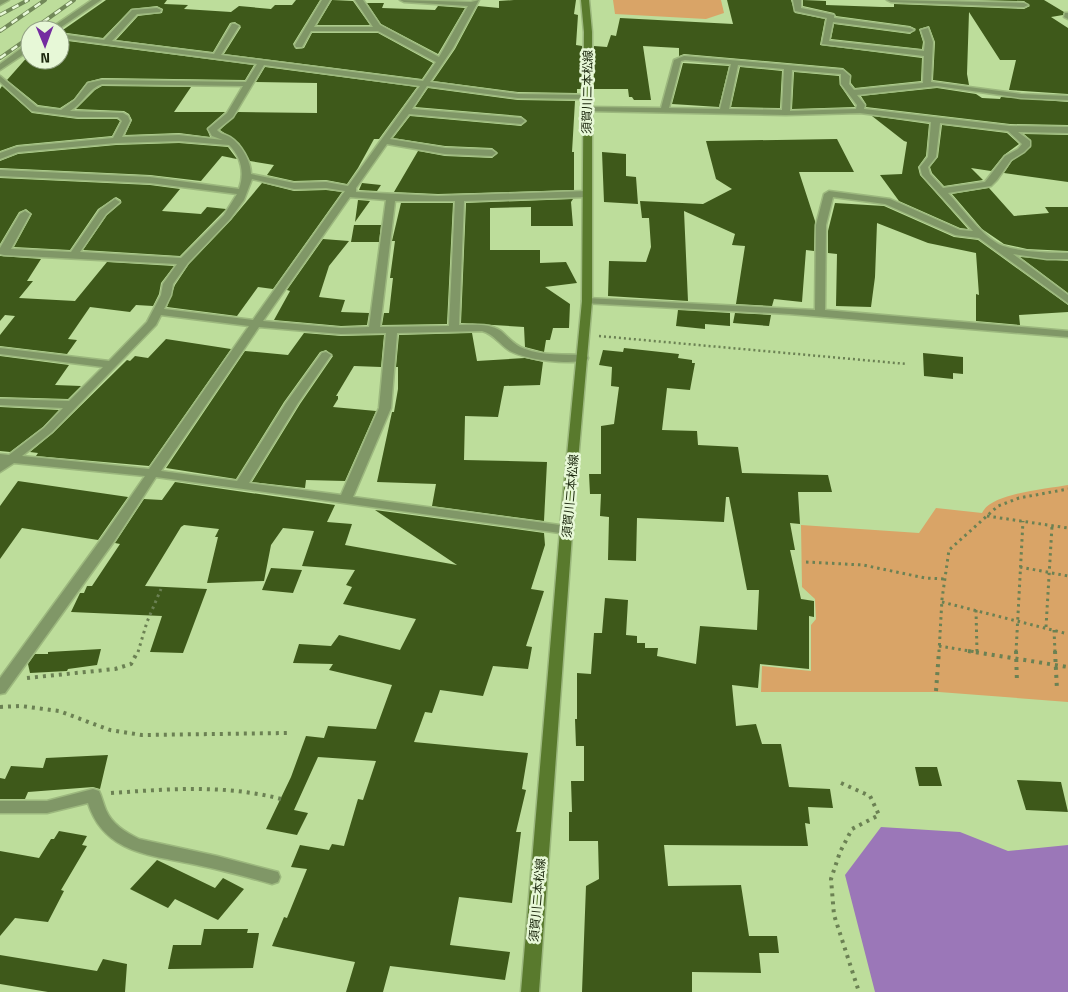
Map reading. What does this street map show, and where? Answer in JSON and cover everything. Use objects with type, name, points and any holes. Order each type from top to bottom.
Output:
[{"type":"main road","name":"須賀川二本松線","points":[[530,992],[587,301],[586,194],[588,103],[585,0]]},
{"type":"street","points":[[0,3],[5,0]]},
{"type":"street","points":[[67,20],[97,0]]},
{"type":"street","points":[[299,44],[326,0]]},
{"type":"street","points":[[358,0],[381,29],[390,37],[440,61]]},
{"type":"street","points":[[3,685],[407,111],[440,61],[475,2],[404,0]]},
{"type":"street","points":[[797,0],[798,9],[831,16],[825,42],[928,54]]},
{"type":"street","points":[[891,0],[1024,5]]},
{"type":"street","points":[[106,42],[135,12],[157,10]]},
{"type":"street","points":[[831,20],[910,30]]},
{"type":"street","points":[[216,56],[235,26]]},
{"type":"street","points":[[308,29],[381,29]]},
{"type":"street","points":[[924,30],[929,42],[926,81],[928,84]]},
{"type":"street","points":[[70,37],[518,96],[588,103],[724,111],[786,113],[860,112],[936,119],[1010,129],[1068,130]]},
{"type":"street","points":[[0,68],[20,53]]},
{"type":"street","points":[[666,109],[678,60],[684,58],[844,72],[846,76],[845,84],[861,106],[860,112]]},
{"type":"street","points":[[0,468],[6,458],[22,452],[48,430],[110,364],[152,323],[168,284],[184,261],[227,217],[243,192],[248,176],[239,151],[226,138],[215,134],[212,129],[230,115],[262,62]]},
{"type":"street","points":[[724,111],[735,63]]},
{"type":"street","points":[[786,113],[788,67]]},
{"type":"street","points":[[0,78],[19,92],[31,107],[62,113],[120,115],[126,121],[116,140]]},
{"type":"street","points":[[62,113],[78,102],[91,84],[102,82],[248,84]]},
{"type":"street","points":[[852,93],[928,84],[1030,97],[1068,98]]},
{"type":"street","points":[[407,111],[521,121]]},
{"type":"street","points":[[936,119],[932,158],[925,164],[924,170],[981,235],[1068,300]]},
{"type":"street","points":[[942,191],[978,186],[994,180],[1007,158],[1026,148],[1027,144],[1024,140],[1010,129]]},
{"type":"street","points":[[0,156],[16,150],[116,140],[179,138],[231,143]]},
{"type":"street","points":[[384,142],[445,151],[492,154]]},
{"type":"street","points":[[0,173],[150,180],[243,192]]},
{"type":"street","points":[[248,176],[294,186],[326,185],[351,192],[391,198],[586,194]]},
{"type":"street","points":[[820,313],[821,225],[830,194],[887,201],[958,233],[981,235]]},
{"type":"street","points":[[454,329],[460,197]]},
{"type":"street","points":[[374,330],[391,198]]},
{"type":"street","points":[[73,256],[103,212],[115,202]]},
{"type":"street","points":[[25,214],[2,252],[184,261]]},
{"type":"street","points":[[1001,249],[1047,256],[1064,256],[1068,265]]},
{"type":"street","points":[[587,301],[664,306],[718,305],[1012,332],[1068,334]]},
{"type":"street","points":[[158,312],[341,331],[488,329],[498,333],[518,351],[539,355],[583,358]]},
{"type":"street","points":[[346,500],[385,408],[392,331]]},
{"type":"street","points":[[0,351],[110,364]]},
{"type":"street","points":[[241,485],[326,355]]},
{"type":"street","points":[[0,402],[72,405]]},
{"type":"street","points":[[6,458],[241,485],[567,530]]},
{"type":"street","points":[[0,807],[47,807],[93,795],[96,810],[104,823],[128,842],[145,849],[235,866],[272,877]]},
{"type":"path","points":[[596,336],[906,364]]},
{"type":"path","points":[[936,691],[942,602],[949,550],[998,506],[1019,498],[1068,489]]},
{"type":"path","points":[[987,516],[1068,528]]},
{"type":"path","points":[[1017,682],[1016,658],[1023,521]]},
{"type":"path","points":[[1046,627],[1052,526]]},
{"type":"path","points":[[806,562],[863,565],[926,578],[945,579]]},
{"type":"path","points":[[1020,568],[1068,576]]},
{"type":"path","points":[[3,685],[128,666],[137,655],[147,622],[161,589]]},
{"type":"path","points":[[942,602],[1068,634]]},
{"type":"path","points":[[976,610],[977,652]]},
{"type":"path","points":[[1054,630],[1057,690]]},
{"type":"path","points":[[939,646],[1068,667]]},
{"type":"path","points":[[0,707],[21,706],[59,711],[110,730],[142,735],[288,733]]},
{"type":"path","points":[[842,783],[870,796],[879,815],[852,830],[840,852],[831,879],[834,915],[859,992]]},
{"type":"path","points":[[93,795],[195,789],[252,790],[285,800]]},
{"type":"shaded area","points":[[613,0],[721,0],[724,13],[706,19],[615,14]]},
{"type":"shaded area","points":[[1068,485],[1068,702],[939,692],[761,692],[762,666],[811,671],[811,625],[816,619],[815,599],[802,587],[801,525],[919,533],[936,508],[982,513],[987,506],[1008,496]]},
{"type":"shaded area","points":[[881,827],[960,832],[1008,851],[1068,845],[1068,992],[875,992],[845,875]]},
{"type":"building","points":[[106,0],[167,0],[164,4],[188,5],[184,9],[231,12],[239,6],[271,9],[275,5],[292,5],[296,0],[320,0],[293,44],[296,49],[304,48],[312,33],[378,33],[433,63],[422,79],[224,54],[241,27],[235,22],[230,23],[213,52],[116,40],[138,16],[162,13],[163,9],[157,6],[131,9],[103,38],[70,33],[70,25]]},
{"type":"building","points":[[332,0],[353,1],[370,25],[317,25]]},
{"type":"building","points":[[576,0],[574,14],[578,15],[576,45],[582,46],[582,89],[577,89],[577,93],[518,92],[433,81],[455,49],[478,6],[499,8],[499,1]]},
{"type":"building","points":[[727,0],[791,0],[795,13],[825,19],[820,45],[922,58],[921,81],[855,88],[851,83],[851,75],[843,68],[684,54],[679,56],[679,48],[643,46],[651,100],[634,100],[632,97],[629,97],[628,89],[594,89],[594,46],[607,47],[611,35],[616,36],[620,18],[733,24]]},
{"type":"building","points":[[803,0],[826,1],[826,5],[894,7],[894,4],[1024,9],[1030,6],[1024,1],[973,0],[1044,0],[1064,12],[1063,15],[1051,17],[1068,28],[1068,94],[1009,90],[1016,60],[1000,60],[969,12],[967,74],[969,85],[933,80],[935,42],[929,26],[919,29],[923,42],[922,49],[831,39],[834,24],[910,34],[916,29],[910,26],[836,16],[834,13],[803,6]]},
{"type":"building","points":[[367,3],[384,3],[382,8],[435,10],[438,6],[465,8],[438,54],[381,24]]},
{"type":"building","points":[[70,41],[254,65],[245,80],[102,78],[87,82],[74,99],[60,108],[38,105],[7,80],[20,65],[20,70],[70,70]]},
{"type":"building","points":[[683,63],[729,66],[719,107],[672,104]]},
{"type":"building","points":[[265,67],[417,87],[379,139],[374,139],[347,184],[326,180],[294,181],[267,175],[274,165],[250,161],[239,143],[220,130],[238,112],[317,113],[317,83],[256,82]]},
{"type":"building","points":[[740,67],[782,71],[780,108],[731,107]]},
{"type":"building","points":[[794,72],[839,76],[840,85],[855,107],[792,109]]},
{"type":"building","points":[[2,86],[32,113],[78,119],[117,119],[120,121],[112,136],[17,145],[0,151],[0,89]]},
{"type":"building","points":[[102,86],[191,87],[174,112],[225,112],[207,128],[210,137],[179,133],[125,135],[132,120],[129,114],[124,111],[76,109],[95,90]]},
{"type":"building","points":[[428,88],[518,100],[577,101],[575,101],[572,152],[574,152],[574,190],[438,194],[394,192],[418,151],[445,156],[492,158],[498,153],[492,148],[445,146],[393,138],[410,116],[521,126],[527,121],[521,116],[415,107]]},
{"type":"building","points":[[937,88],[976,94],[982,98],[1000,99],[1001,97],[1068,102],[1068,125],[1010,124],[866,107],[861,96]]},
{"type":"building","points":[[872,116],[929,124],[926,156],[918,167],[920,175],[968,229],[960,228],[899,201],[880,175],[902,174],[907,142]]},
{"type":"building","points":[[942,125],[1007,133],[1019,144],[1004,155],[991,171],[971,168],[983,180],[944,186],[932,173],[930,167],[938,157]]},
{"type":"building","points":[[1024,134],[1068,135],[1068,182],[1004,173],[1012,161],[1031,147],[1031,140]]},
{"type":"building","points":[[837,139],[854,172],[799,172],[815,221],[814,251],[806,250],[802,302],[774,299],[772,306],[736,304],[745,246],[732,245],[735,234],[684,211],[688,301],[608,296],[609,261],[646,262],[651,247],[649,218],[642,218],[640,201],[703,204],[732,189],[716,179],[706,141]]},
{"type":"building","points":[[179,143],[228,147],[237,159],[222,156],[201,181],[150,175],[0,168],[0,161],[18,154],[116,145]]},
{"type":"building","points":[[602,152],[626,154],[626,176],[636,177],[638,204],[604,202]]},
{"type":"building","points":[[0,178],[150,185],[180,189],[162,211],[201,214],[207,207],[226,209],[180,256],[83,250],[107,215],[121,203],[121,200],[116,197],[98,209],[70,250],[14,247],[32,214],[26,209],[19,212],[0,244]]},
{"type":"building","points":[[262,183],[294,191],[326,190],[342,192],[273,289],[258,287],[237,316],[167,307],[175,285],[189,264],[231,220]]},
{"type":"building","points":[[362,183],[381,185],[377,191],[359,190]]},
{"type":"building","points":[[989,188],[1014,216],[1049,213],[1045,207],[1068,207],[1068,251],[1027,249],[1004,244],[982,229],[952,194]]},
{"type":"building","points":[[573,199],[571,202],[573,226],[531,226],[531,207],[490,208],[490,250],[540,250],[540,263],[566,262],[577,283],[545,287],[570,304],[569,328],[553,328],[550,340],[546,340],[544,352],[525,347],[524,327],[461,323],[466,203]]},
{"type":"building","points":[[358,200],[370,201],[355,222]]},
{"type":"building","points":[[401,203],[453,203],[447,324],[382,325],[384,313],[389,313],[393,278],[390,278],[395,241],[392,241]]},
{"type":"building","points":[[835,203],[884,206],[954,237],[978,240],[1068,305],[1068,312],[1019,315],[1020,325],[976,321],[976,294],[979,295],[976,253],[928,243],[877,223],[875,277],[871,307],[836,306],[837,254],[828,253],[828,231]]},
{"type":"building","points":[[354,225],[381,225],[379,242],[351,242]]},
{"type":"building","points":[[323,239],[349,241],[329,266],[319,297],[345,300],[341,312],[369,313],[367,325],[341,326],[274,320],[290,291],[287,290]]},
{"type":"building","points":[[0,256],[41,259],[27,281],[33,281],[19,298],[75,301],[107,262],[174,266],[161,283],[159,294],[153,306],[136,305],[130,312],[90,307],[68,339],[77,340],[67,354],[0,346],[0,335],[15,316],[5,315],[0,321]]},
{"type":"building","points":[[1020,257],[1068,261],[1068,293]]},
{"type":"building","points":[[678,310],[730,313],[730,326],[705,324],[705,329],[676,326]]},
{"type":"building","points":[[735,313],[771,315],[769,326],[733,323]]},
{"type":"building","points":[[304,333],[341,336],[384,335],[381,367],[354,366],[336,396],[338,396],[338,399],[333,407],[376,411],[345,481],[306,480],[305,488],[252,482],[300,404],[333,356],[326,350],[320,352],[284,402],[236,479],[166,468],[245,351],[288,355]]},
{"type":"building","points":[[472,333],[477,361],[525,358],[543,362],[540,385],[504,386],[498,417],[465,416],[464,460],[547,462],[544,521],[432,506],[436,484],[377,482],[398,389],[398,367],[396,367],[399,335]]},
{"type":"building","points":[[166,339],[231,349],[149,466],[36,456],[38,453],[30,452],[53,433],[127,360],[130,361],[135,356],[148,358]]},
{"type":"building","points":[[624,348],[679,354],[678,358],[692,360],[692,363],[695,363],[690,390],[667,388],[662,430],[697,431],[698,445],[738,447],[742,473],[828,475],[832,492],[798,492],[800,524],[790,523],[795,550],[790,550],[801,599],[814,601],[814,617],[809,616],[809,669],[760,664],[758,688],[732,685],[736,726],[756,724],[762,744],[781,744],[789,787],[830,789],[833,808],[808,807],[810,824],[805,823],[808,846],[664,845],[668,886],[741,885],[749,936],[777,936],[779,953],[759,953],[761,973],[692,972],[692,992],[582,992],[586,886],[599,879],[598,841],[569,841],[569,812],[572,812],[571,781],[584,781],[584,746],[576,746],[577,673],[591,674],[594,633],[602,633],[605,598],[628,600],[626,635],[637,636],[637,643],[645,643],[645,648],[658,648],[657,656],[696,664],[700,626],[757,630],[759,590],[747,590],[729,497],[726,497],[724,522],[637,518],[636,561],[608,560],[609,517],[600,516],[601,494],[590,494],[589,474],[601,474],[601,426],[614,424],[619,387],[611,386],[612,367],[599,365],[603,350],[623,352]]},
{"type":"building","points":[[923,353],[963,357],[963,374],[953,373],[953,379],[924,376]]},
{"type":"building","points":[[0,356],[69,365],[55,385],[81,386],[68,399],[0,397]]},
{"type":"building","points":[[0,407],[59,410],[43,427],[10,452],[0,451]]},
{"type":"building","points":[[18,481],[128,497],[98,540],[22,528],[0,559],[0,506]]},
{"type":"building","points":[[175,482],[335,505],[327,522],[352,524],[345,545],[457,565],[375,510],[544,533],[545,545],[531,589],[544,591],[526,646],[532,647],[528,669],[493,666],[483,696],[440,690],[432,713],[425,712],[414,742],[528,753],[522,789],[526,790],[516,832],[521,832],[512,903],[459,897],[450,945],[510,952],[505,980],[390,966],[383,992],[346,992],[355,962],[272,946],[284,917],[287,918],[307,869],[291,867],[300,845],[329,850],[332,844],[344,846],[358,799],[363,800],[376,761],[318,757],[294,810],[308,813],[297,835],[266,829],[291,777],[306,736],[324,738],[328,726],[376,729],[392,685],[329,670],[333,664],[293,663],[299,644],[331,646],[339,635],[400,650],[416,619],[343,604],[352,587],[346,585],[355,570],[302,566],[314,531],[283,528],[271,545],[264,581],[207,583],[218,537],[215,537],[219,529],[184,525],[145,586],[207,589],[183,653],[150,652],[162,616],[71,612],[80,593],[84,593],[87,586],[92,586],[120,544],[115,543],[144,499],[162,500]]},
{"type":"building","points":[[271,568],[302,570],[293,593],[262,590]]},
{"type":"building","points":[[101,649],[97,665],[68,669],[67,671],[30,673],[28,664],[35,654]]},
{"type":"building","points":[[108,755],[100,789],[93,787],[28,792],[25,799],[0,799],[0,778],[5,779],[11,766],[43,768],[46,758]]},
{"type":"building","points":[[915,767],[937,767],[942,786],[919,786]]},
{"type":"building","points":[[1017,780],[1061,782],[1068,812],[1026,810]]},
{"type":"building","points":[[59,831],[87,836],[82,845],[87,846],[61,890],[64,891],[48,922],[15,918],[0,936],[0,851],[39,858],[51,839],[54,839]]},
{"type":"building","points":[[157,860],[215,888],[223,878],[244,889],[218,920],[175,899],[168,908],[130,889]]},
{"type":"building","points":[[204,929],[248,929],[247,933],[259,933],[253,968],[168,969],[173,945],[201,945]]},
{"type":"building","points":[[0,955],[97,971],[103,959],[127,964],[125,992],[48,992],[0,984]]},
{"type":"railway","points":[[0,15],[28,0]]},
{"type":"railway","points":[[0,31],[45,0]]},
{"type":"railway","points":[[46,20],[74,0]]},
{"type":"railway","points":[[0,58],[20,44]]}]
